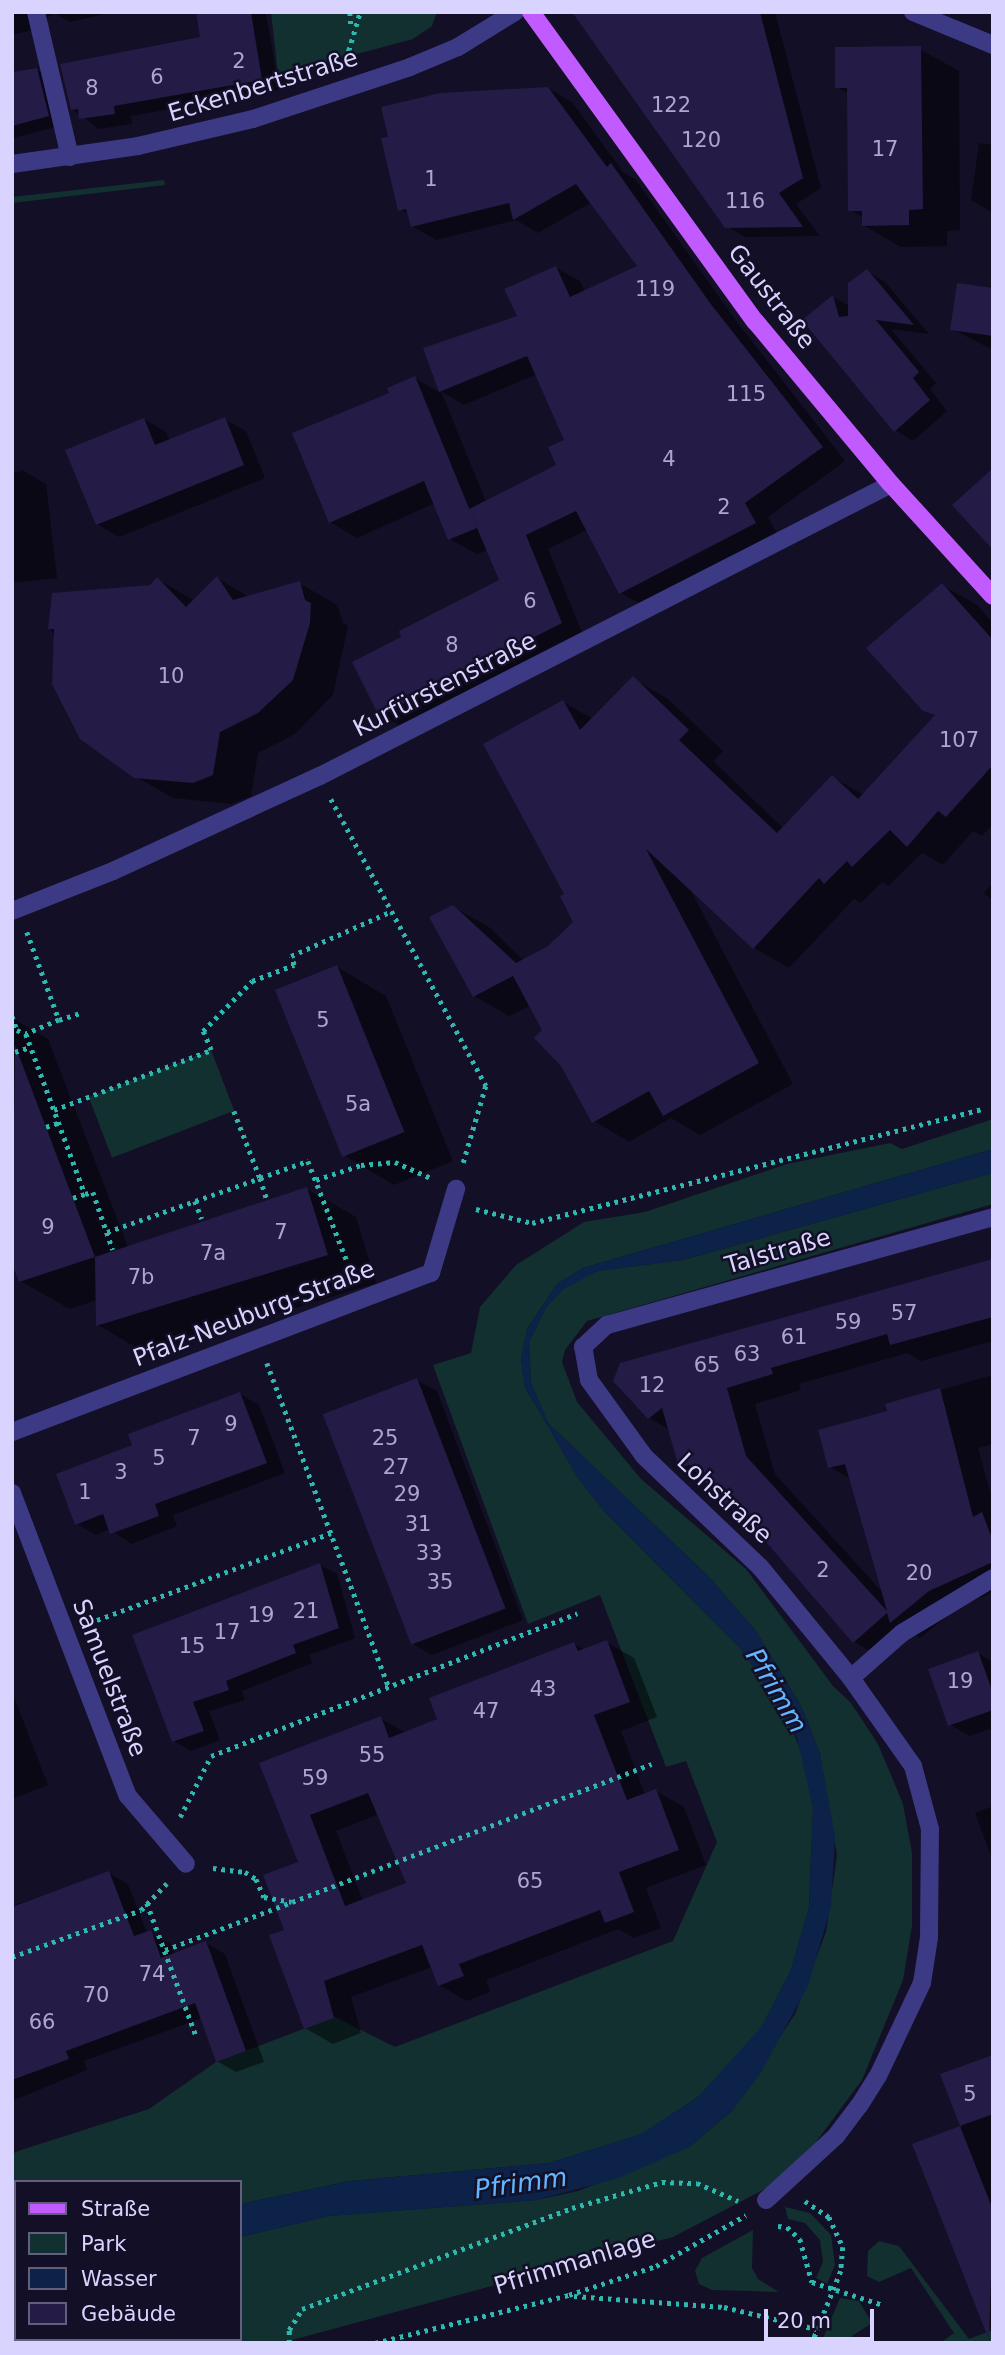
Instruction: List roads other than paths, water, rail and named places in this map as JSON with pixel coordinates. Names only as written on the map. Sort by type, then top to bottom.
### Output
[{"type":"main road","name":"Gaustraße","points":[[531,12],[755,321],[891,484],[993,596]]},
{"type":"street","points":[[36,12],[70,157]]},
{"type":"street","name":"Eckenbertstraße","points":[[12,164],[197,135],[340,91],[451,50],[514,12]]},
{"type":"street","points":[[914,12],[993,46]]},
{"type":"street","name":"Kurfürstenstraße","points":[[15,910],[113,871],[320,776],[891,484]]},
{"type":"street","name":"Pfalz-Neuburg-Straße","points":[[12,1432],[431,1273],[454,1196]]},
{"type":"street","name":"Talstraße","points":[[583,1347],[607,1325],[993,1217]]},
{"type":"street","name":"Lohstraße","points":[[583,1347],[589,1380],[644,1456],[760,1567],[850,1678]]},
{"type":"street","name":"Samuelstraße","points":[[12,1493],[128,1796],[186,1864]]},
{"type":"street","points":[[762,2204],[836,2136],[859,2106],[878,2076],[922,1983],[929,1937],[930,1829],[913,1766],[850,1678],[902,1633],[993,1578]]},
{"type":"water","name":"Pfrimm","points":[[993,1149],[993,1173],[683,1260],[597,1271],[564,1289],[547,1306],[529,1342],[531,1383],[548,1423],[709,1577],[756,1631],[802,1708],[820,1754],[835,1836],[831,1907],[808,1986],[760,2074],[732,2111],[689,2147],[619,2178],[536,2200],[328,2216],[242,2237],[242,2204],[350,2181],[549,2163],[641,2134],[698,2097],[762,2026],[791,1970],[809,1907],[813,1808],[797,1738],[742,1650],[605,1512],[578,1478],[525,1387],[521,1359],[527,1329],[557,1284],[583,1268]]}]
